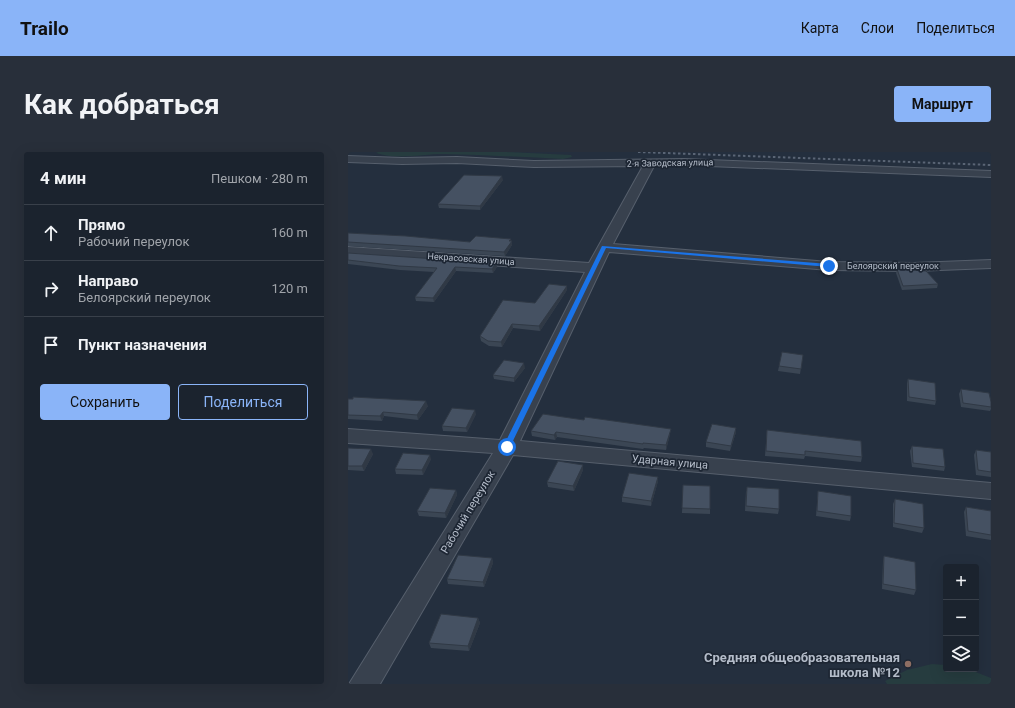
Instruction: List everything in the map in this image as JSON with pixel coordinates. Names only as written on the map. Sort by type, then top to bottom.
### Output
[{"type":"street","name":"2-я Заводская улица","points":[[348,159],[402,161],[457,160],[534,164],[650,164],[713,162],[991,174]]},
{"type":"street","name":"Рабочий переулок","points":[[364,684],[507,447],[604,247],[650,164]]},
{"type":"street","name":"Белоярский переулок","points":[[604,247],[829,266],[914,267],[991,264]]},
{"type":"street","name":"Некрасовская улица","points":[[348,251],[595,268]]},
{"type":"street","name":"Ударная улица","points":[[348,436],[507,447],[991,491]]},
{"type":"green space","points":[[506,152],[571,155],[572,157],[563,159],[444,154],[392,156],[376,153]]},
{"type":"green space","points":[[932,664],[943,665],[943,672],[976,672],[991,678],[991,684],[887,684],[885,681],[907,670]]},
{"type":"building","points":[[464,175],[502,176],[480,206],[438,204]]},
{"type":"building","points":[[348,233],[406,236],[470,242],[476,236],[511,239],[509,241],[512,241],[504,252],[348,242]]},
{"type":"building","points":[[348,253],[496,263],[492,269],[455,267],[433,298],[415,297],[437,268],[399,266],[348,260]]},
{"type":"building","points":[[897,269],[926,271],[938,284],[903,286]]},
{"type":"building","points":[[549,284],[567,286],[539,326],[512,324],[501,342],[488,341],[480,336],[503,300],[535,303]]},
{"type":"building","points":[[782,352],[803,355],[801,369],[779,366]]},
{"type":"building","points":[[504,360],[524,363],[514,378],[493,375]]},
{"type":"building","points":[[908,379],[935,383],[936,401],[909,397]]},
{"type":"building","points":[[961,389],[989,393],[991,407],[963,403]]},
{"type":"building","points":[[353,397],[426,401],[417,415],[383,412],[380,416],[348,415],[348,399],[353,399]]},
{"type":"building","points":[[452,408],[475,410],[466,428],[442,426]]},
{"type":"building","points":[[543,414],[584,420],[585,417],[671,429],[666,445],[643,444],[556,432],[554,435],[531,431]]},
{"type":"building","points":[[712,424],[736,428],[731,446],[706,442]]},
{"type":"building","points":[[767,430],[861,441],[862,457],[805,451],[805,455],[766,451]]},
{"type":"building","points":[[912,446],[943,449],[945,467],[913,463]]},
{"type":"building","points":[[348,448],[371,449],[362,466],[348,466]]},
{"type":"building","points":[[976,450],[991,452],[991,472],[978,470]]},
{"type":"building","points":[[403,453],[430,455],[422,470],[395,469]]},
{"type":"building","points":[[558,461],[583,465],[573,486],[547,482]]},
{"type":"building","points":[[629,473],[658,477],[651,501],[622,497]]},
{"type":"building","points":[[683,485],[710,486],[710,509],[682,508]]},
{"type":"building","points":[[747,487],[779,489],[779,509],[746,506]]},
{"type":"building","points":[[430,488],[456,490],[445,513],[417,511]]},
{"type":"building","points":[[818,491],[851,496],[851,516],[817,511]]},
{"type":"building","points":[[895,499],[923,504],[924,528],[894,523]]},
{"type":"building","points":[[966,507],[991,511],[991,535],[968,531]]},
{"type":"building","points":[[458,555],[492,558],[483,582],[447,579]]},
{"type":"building","points":[[884,556],[915,562],[916,590],[883,584]]},
{"type":"building","points":[[441,614],[478,618],[468,646],[429,643]]},
{"type":"railway","points":[[638,152],[991,165]]},
{"type":"place","name":"Средняя общеобразовательная школа №12","points":[[908,664]]},
{"type":"route","points":[[507,447],[604,247],[829,266]]}]
